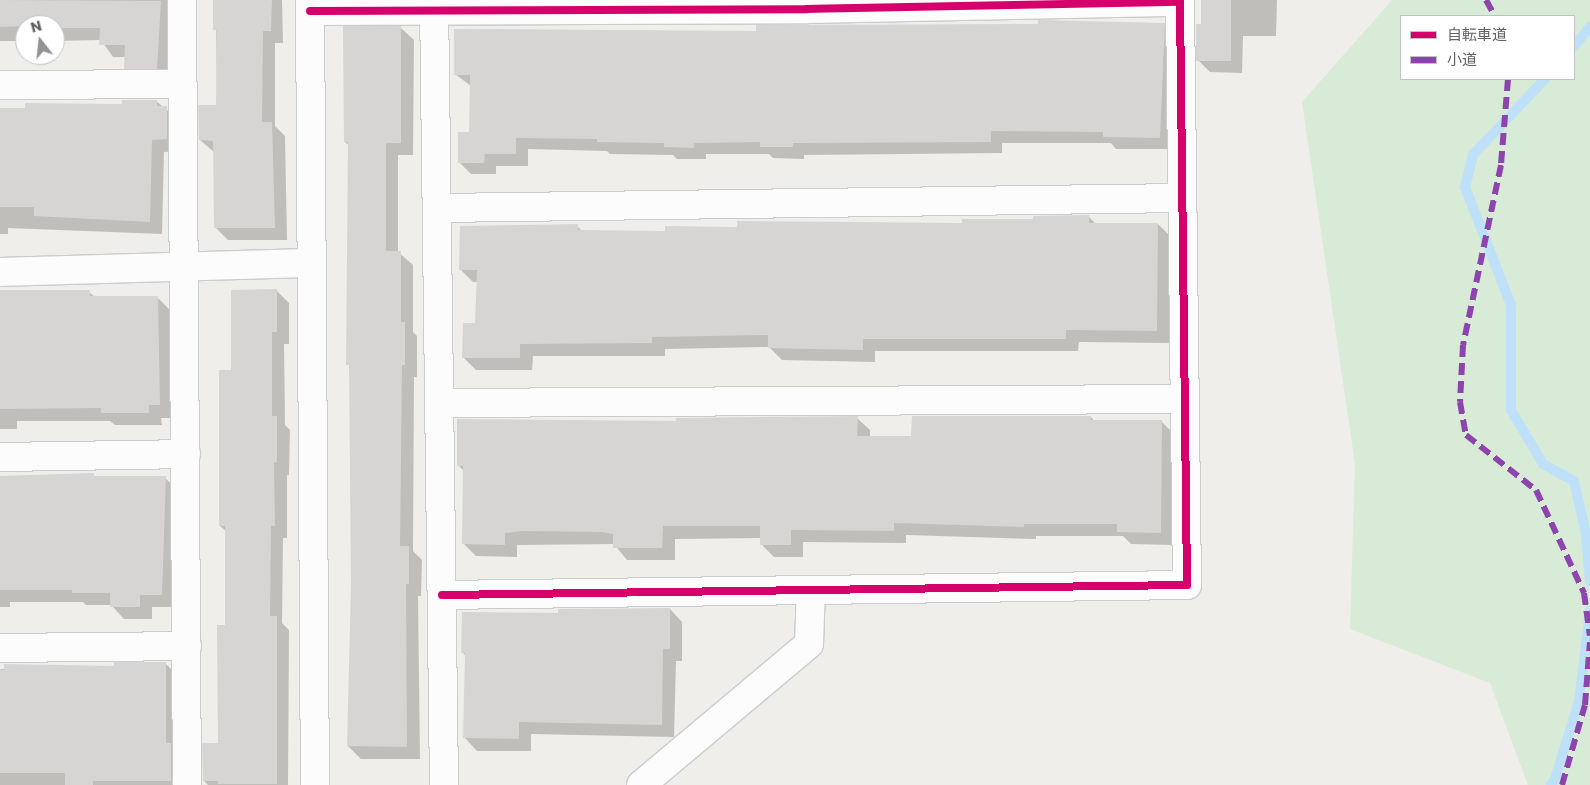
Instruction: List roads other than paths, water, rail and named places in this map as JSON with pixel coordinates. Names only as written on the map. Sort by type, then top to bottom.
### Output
[{"type":"street","points":[[182,0],[181,84],[185,268],[187,785]]},
{"type":"street","points":[[314,785],[310,5],[434,6],[1180,1],[1186,584],[442,595]]},
{"type":"street","points":[[434,6],[439,208],[444,785]]},
{"type":"street","points":[[0,85],[181,84]]},
{"type":"street","points":[[439,208],[1182,198]]},
{"type":"street","points":[[0,272],[185,268],[310,262]]},
{"type":"street","points":[[440,403],[1185,399]]},
{"type":"street","points":[[0,457],[186,454]]},
{"type":"street","points":[[641,785],[809,644],[811,590]]},
{"type":"street","points":[[0,648],[187,646]]},
{"type":"waterway","points":[[1575,45],[1590,27]]},
{"type":"waterway","points":[[1544,80],[1473,155],[1465,187],[1511,305],[1511,410],[1543,464],[1574,481],[1586,534],[1590,582]]},
{"type":"waterway","points":[[1551,785],[1555,779],[1579,701],[1590,611]]}]
